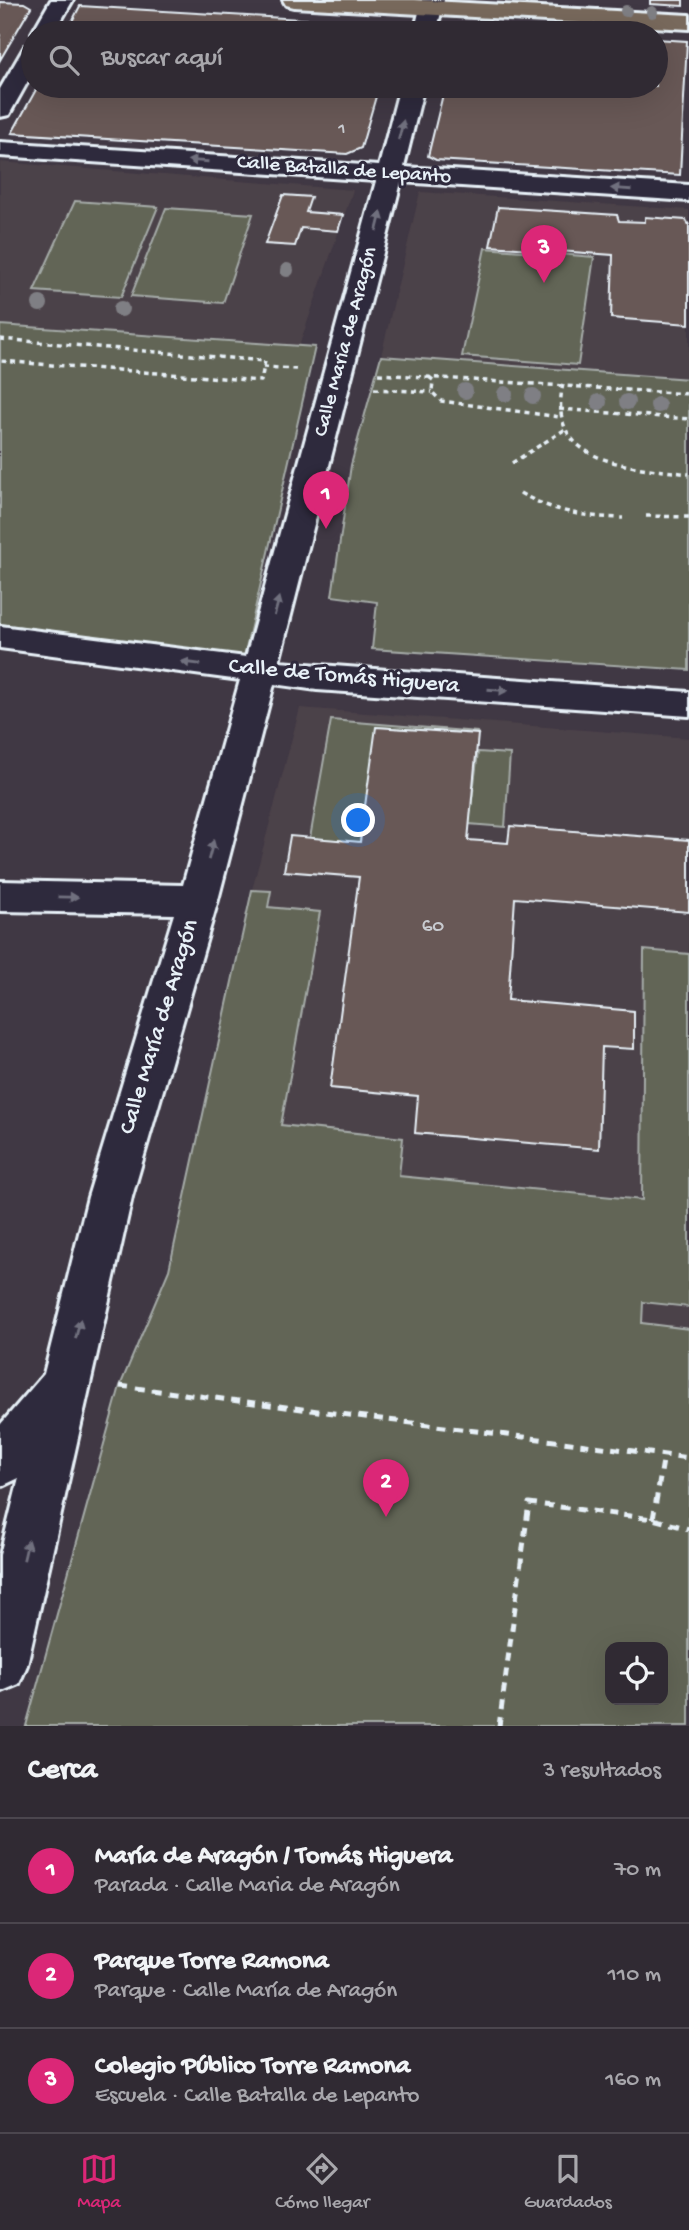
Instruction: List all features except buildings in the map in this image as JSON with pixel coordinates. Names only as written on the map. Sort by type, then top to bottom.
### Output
[{"type":"main road","points":[[295,0],[433,4],[689,22]]},
{"type":"street","points":[[50,21],[62,0]]},
{"type":"street","points":[[428,21],[433,4]]},
{"type":"street","points":[[0,110],[21,72]]},
{"type":"street","name":"Calle Maria de Aragón","points":[[259,672],[343,361],[409,98]]},
{"type":"street","name":"Calle Batalla de Lepanto","points":[[0,149],[689,193]]},
{"type":"street","name":"Calle de Tomás Higuera","points":[[0,637],[259,672],[689,704]]},
{"type":"street","name":"Calle María de Aragón","points":[[0,1665],[110,1197],[198,900],[259,672]]},
{"type":"street","points":[[0,896],[198,900]]},
{"type":"street","name":"Calle María de Aragón","points":[[0,1463],[65,1383]]},
{"type":"path","points":[[0,339],[265,361],[261,381],[0,360]]},
{"type":"path","points":[[263,367],[296,369]]},
{"type":"path","points":[[378,374],[689,394]]},
{"type":"path","points":[[429,377],[433,380],[432,392]]},
{"type":"path","points":[[563,384],[560,417],[564,430],[573,440],[601,460],[628,467],[689,474]]},
{"type":"path","points":[[370,389],[432,392],[441,401],[469,407],[560,417]]},
{"type":"path","points":[[559,409],[689,419]]},
{"type":"path","points":[[512,463],[564,430]]},
{"type":"path","points":[[520,493],[555,512],[583,517],[623,518]]},
{"type":"path","points":[[646,516],[689,517]]},
{"type":"path","points":[[120,1386],[689,1458]]},
{"type":"path","points":[[653,1519],[664,1455]]},
{"type":"path","points":[[499,1726],[529,1503],[653,1519],[689,1530]]},
{"type":"shaded area","points":[[0,162],[353,190],[299,346],[0,325]]},
{"type":"shaded area","points":[[420,192],[689,210],[689,379],[381,356]]},
{"type":"shaded area","points":[[300,708],[689,738],[689,1329],[169,1270],[229,1011],[252,890]]},
{"type":"green space","points":[[75,201],[158,207],[121,297],[34,291]]},
{"type":"green space","points":[[166,208],[253,214],[223,303],[131,296]]},
{"type":"green space","points":[[485,248],[594,257],[578,365],[462,356]]},
{"type":"green space","points":[[0,325],[315,347],[244,657],[0,624]]},
{"type":"green space","points":[[381,356],[689,379],[689,670],[372,649],[377,602],[332,596],[351,465]]},
{"type":"green space","points":[[331,720],[478,734],[377,727],[360,842],[310,838]]},
{"type":"green space","points":[[478,752],[510,754],[505,827],[469,824]]},
{"type":"green space","points":[[252,890],[271,891],[268,907],[320,912],[281,1125],[403,1138],[399,1176],[642,1200],[644,950],[689,954],[689,1307],[643,1302],[642,1323],[689,1329],[689,1726],[26,1726],[120,1386],[169,1270]]},
{"type":"place","name":"Colegio Público Torre Ramona","points":[[544,283]]},
{"type":"place","name":"María de Aragón / Tomás Higuera","points":[[326,529]]},
{"type":"place","name":"Parque Torre Ramona","points":[[386,1517]]}]
